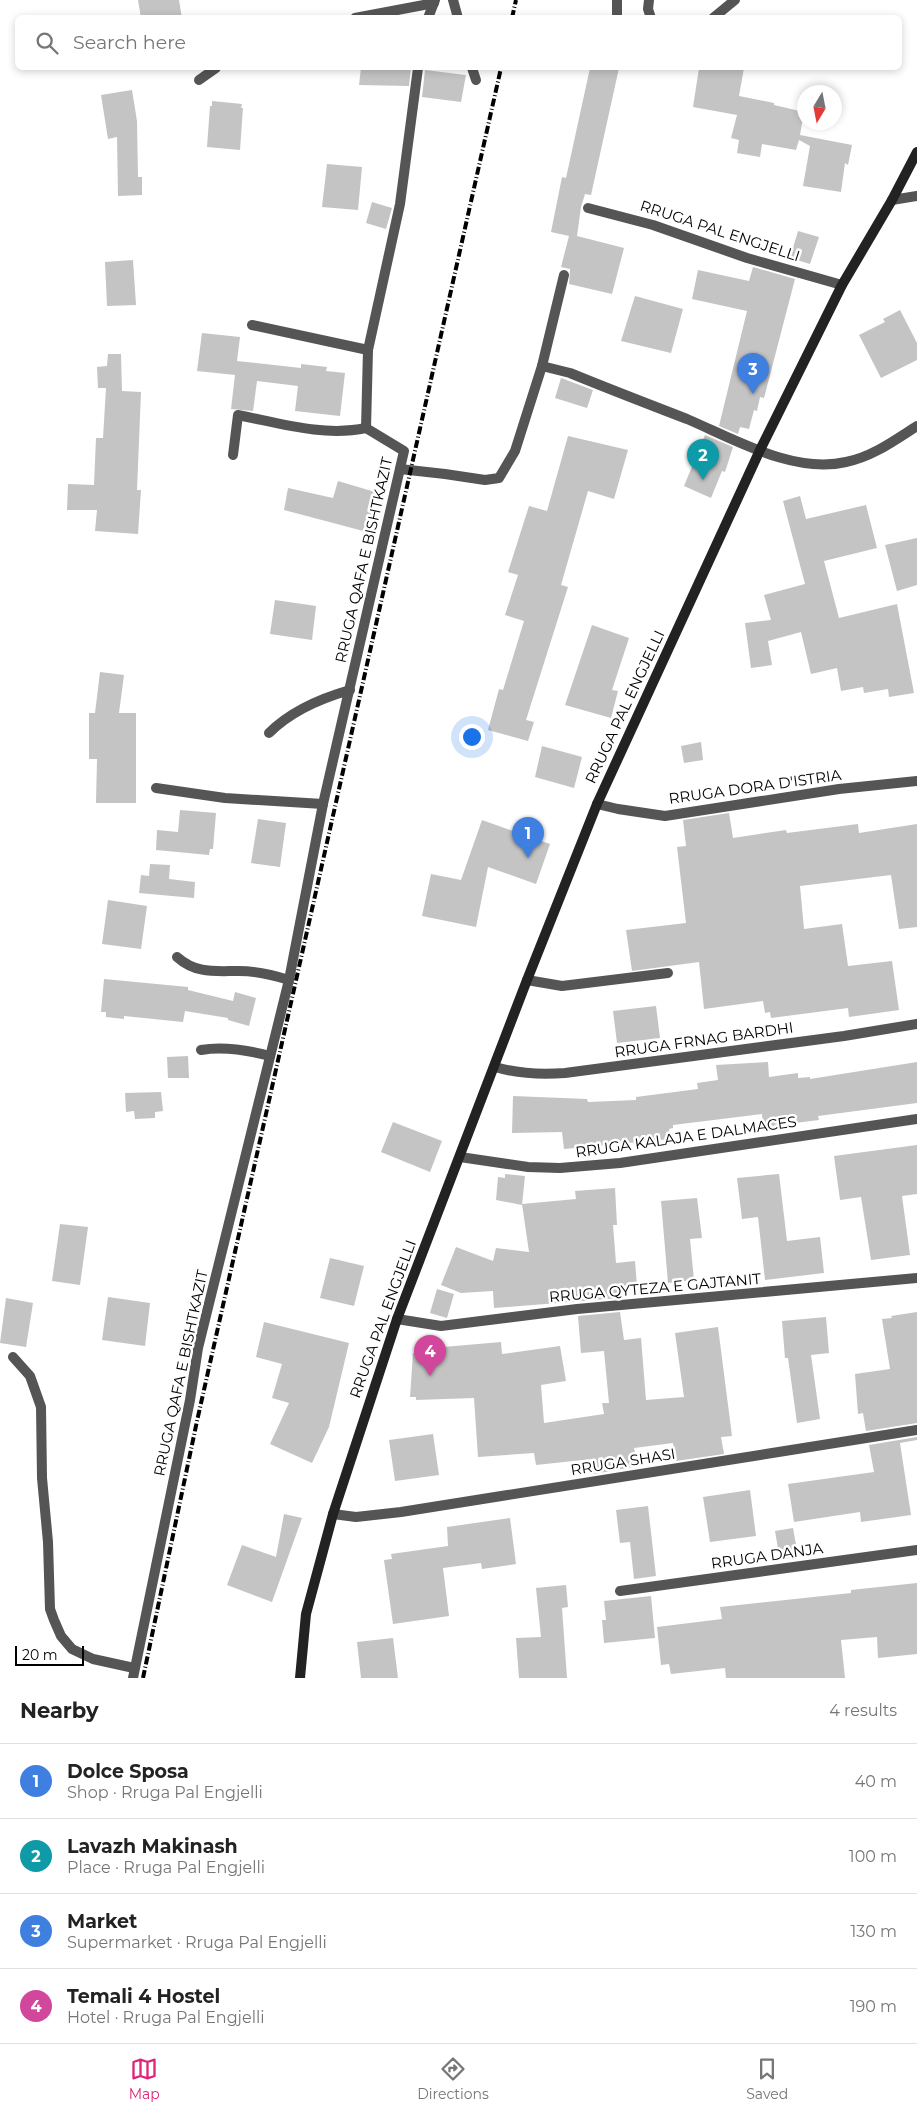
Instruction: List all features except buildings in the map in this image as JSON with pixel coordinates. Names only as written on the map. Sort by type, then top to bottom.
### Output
[{"type":"main road","name":"RRUGA PAL ENGJELLI","points":[[300,1678],[306,1614],[333,1514],[397,1319],[527,980],[597,804],[760,450],[842,285],[892,200],[917,152]]},
{"type":"street","points":[[453,0],[457,15]]},
{"type":"street","points":[[617,0],[617,15]]},
{"type":"street","points":[[649,0],[648,8],[650,15]]},
{"type":"street","points":[[716,15],[734,0]]},
{"type":"street","points":[[369,15],[434,1]]},
{"type":"street","points":[[429,15],[434,1]]},
{"type":"street","points":[[200,80],[213,70]]},
{"type":"street","points":[[233,455],[238,415],[326,431],[351,431],[366,428],[368,350],[400,204],[418,70]]},
{"type":"street","points":[[473,70],[476,80]]},
{"type":"street","points":[[892,200],[917,196]]},
{"type":"street","name":"RRUGA PAL ENGJELLI","points":[[588,208],[654,224],[748,258],[842,285]]},
{"type":"street","points":[[400,470],[485,480],[499,478],[507,468],[515,451],[542,366],[564,275]]},
{"type":"street","points":[[252,325],[368,350]]},
{"type":"street","points":[[542,366],[570,373],[760,450],[799,462],[845,463],[873,452],[917,426]]},
{"type":"street","name":"RRUGA QAFA E BISHTKAZIT","points":[[13,1357],[30,1376],[41,1407],[42,1478],[48,1542],[50,1608],[54,1620],[61,1636],[72,1649],[93,1659],[134,1673],[188,1409],[198,1348],[289,980],[323,804],[404,451],[366,428]]},
{"type":"street","points":[[269,733],[275,727],[316,702],[350,690]]},
{"type":"street","name":"RRUGA DORA D'ISTRIA","points":[[597,804],[665,816],[839,789],[917,781]]},
{"type":"street","points":[[156,788],[233,799],[323,804]]},
{"type":"street","points":[[177,957],[186,965],[196,969],[240,971],[272,975],[289,980]]},
{"type":"street","points":[[527,980],[562,986],[668,973]]},
{"type":"street","name":"RRUGA FRNAG BARDHI","points":[[495,1067],[534,1075],[565,1073],[844,1036],[917,1024]]},
{"type":"street","points":[[201,1050],[214,1048],[232,1049],[270,1056]]},
{"type":"street","name":"RRUGA KALAJA E DALMACES","points":[[460,1156],[528,1167],[578,1167],[620,1163],[917,1120]]},
{"type":"street","name":"RRUGA QYTEZA E GAJTANIT","points":[[397,1319],[440,1326],[576,1309],[917,1278]]},
{"type":"street","name":"RRUGA SHASI","points":[[333,1514],[356,1517],[401,1512],[917,1430]]},
{"type":"street","name":"RRUGA DANJA","points":[[620,1591],[917,1550]]},
{"type":"railway","points":[[513,15],[516,0]]},
{"type":"railway","points":[[143,1678],[197,1421],[501,70]]},
{"type":"place","name":"Market","points":[[753,394]]},
{"type":"place","name":"Lavazh Makinash","points":[[703,480]]},
{"type":"place","name":"Dolce Sposa","points":[[528,858]]},
{"type":"place","name":"Temali 4 Hostel","points":[[430,1376]]}]
